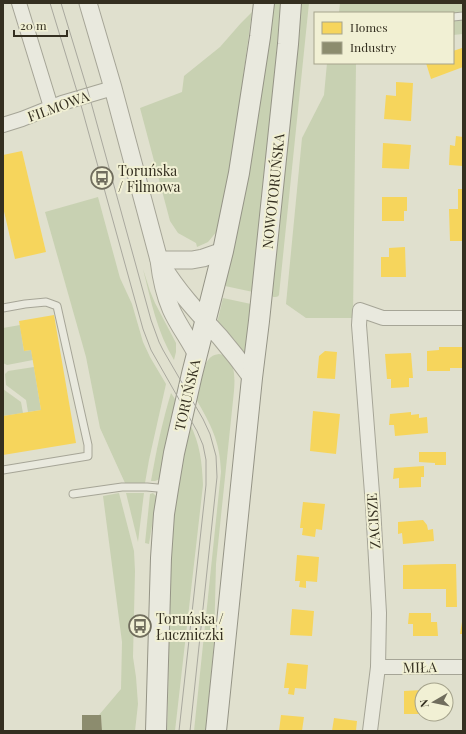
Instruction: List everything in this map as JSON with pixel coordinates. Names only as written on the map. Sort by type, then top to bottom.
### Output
[{"type":"main road","points":[[197,355],[223,251],[239,173],[264,3]]},
{"type":"main road","name":"NOWOTORUŃSKA","points":[[216,731],[288,44],[291,3]]},
{"type":"main road","name":"TORUŃSKA","points":[[156,731],[161,558],[164,514],[177,438],[197,355]]},
{"type":"street","points":[[19,3],[51,107]]},
{"type":"street","name":"TORUŃSKA","points":[[88,3],[113,88],[159,260],[162,284],[170,307],[197,355]]},
{"type":"street","name":"FILMOWA","points":[[3,125],[62,103],[113,88]]},
{"type":"street","points":[[159,260],[192,260],[223,251]]},
{"type":"street","points":[[159,260],[170,279],[221,338],[252,378]]},
{"type":"street","name":"ZACISZE","points":[[370,731],[378,668],[379,613],[374,520],[359,325],[360,310],[383,318],[463,318]]},
{"type":"street","name":"MIŁA","points":[[378,668],[463,667]]},
{"type":"lane","points":[[3,308],[46,302],[57,306],[88,446],[88,456],[3,470]]},
{"type":"lane","points":[[73,494],[122,487],[168,489]]},
{"type":"green space","points":[[274,3],[281,3],[253,292],[225,286],[248,175]]},
{"type":"green space","points":[[301,3],[309,3],[279,295],[277,297],[273,297],[272,295]]},
{"type":"green space","points":[[340,3],[463,3],[463,34],[454,35],[454,12],[339,12]]},
{"type":"green space","points":[[252,12],[232,157],[218,230],[208,242],[197,247],[196,243],[178,233],[170,221],[140,108],[182,92],[184,76],[220,47]]},
{"type":"green space","points":[[327,64],[356,64],[353,318],[306,318],[286,304],[302,138],[324,95]]},
{"type":"green space","points":[[98,197],[120,278],[132,304],[143,342],[166,384],[145,483],[125,483],[100,428],[86,357],[45,212]]},
{"type":"green space","points":[[143,269],[155,303],[176,343],[174,360],[159,327]]},
{"type":"green space","points":[[223,298],[251,304],[246,356],[242,354],[235,340],[217,323]]},
{"type":"green space","points":[[20,325],[24,351],[31,350],[33,360],[7,365],[3,363],[3,328]]},
{"type":"green space","points":[[219,354],[229,359],[231,363],[234,375],[234,386],[216,564],[214,642],[206,731],[194,731],[221,472],[217,442],[196,399],[206,363],[211,357]]},
{"type":"green space","points":[[34,367],[41,410],[28,412],[26,400],[6,385],[5,374],[8,371]]},
{"type":"green space","points":[[3,389],[21,402],[23,413],[3,416]]},
{"type":"green space","points":[[171,393],[175,399],[175,406],[160,479],[151,481],[165,415]]},
{"type":"green space","points":[[190,424],[200,453],[203,485],[175,731],[167,731],[170,551],[178,479]]},
{"type":"green space","points":[[119,493],[134,551],[133,657],[138,704],[135,731],[102,731],[101,715],[99,715],[121,689],[122,642],[103,496]]},
{"type":"green space","points":[[126,493],[144,493],[138,542]]},
{"type":"green space","points":[[153,493],[156,496],[156,502],[149,544],[145,543],[150,494]]},
{"type":"building: Homes","points":[[462,48],[463,67],[431,79],[426,64],[454,64],[454,51]]},
{"type":"building: Homes","points":[[396,82],[413,83],[411,121],[384,119],[386,95],[396,96]]},
{"type":"building: Homes","points":[[456,136],[463,137],[463,166],[449,165],[450,145],[455,146]]},
{"type":"building: Homes","points":[[383,143],[411,145],[409,169],[382,168]]},
{"type":"building: Homes","points":[[22,151],[46,252],[15,259],[3,207],[3,155]]},
{"type":"building: Homes","points":[[458,189],[463,189],[463,241],[450,241],[449,209],[458,209]]},
{"type":"building: Homes","points":[[382,197],[407,197],[407,211],[404,211],[404,221],[382,221]]},
{"type":"building: Homes","points":[[405,247],[406,277],[381,277],[381,257],[389,257],[389,248]]},
{"type":"building: Homes","points":[[54,315],[76,443],[3,455],[3,416],[41,410],[31,350],[24,351],[19,321]]},
{"type":"building: Homes","points":[[439,347],[463,347],[463,368],[450,368],[450,371],[427,371],[427,351],[439,350]]},
{"type":"building: Homes","points":[[325,351],[337,352],[335,379],[317,378],[319,356]]},
{"type":"building: Homes","points":[[411,353],[413,378],[409,378],[409,387],[391,388],[391,379],[387,379],[385,354]]},
{"type":"building: Homes","points":[[313,411],[340,414],[336,454],[310,451]]},
{"type":"building: Homes","points":[[411,412],[411,415],[419,414],[419,418],[427,417],[428,433],[395,436],[394,425],[389,425],[390,414]]},
{"type":"building: Homes","points":[[419,452],[446,452],[446,465],[435,465],[435,463],[419,462]]},
{"type":"building: Homes","points":[[424,466],[424,477],[421,477],[421,487],[399,488],[399,478],[393,479],[394,468]]},
{"type":"building: Homes","points":[[303,502],[325,504],[322,530],[316,529],[315,537],[302,535],[303,528],[300,528]]},
{"type":"building: Homes","points":[[423,520],[427,525],[428,530],[433,529],[434,541],[403,544],[402,533],[398,534],[398,522]]},
{"type":"building: Homes","points":[[297,555],[319,557],[317,582],[306,581],[306,588],[299,587],[300,581],[295,581]]},
{"type":"building: Homes","points":[[456,564],[457,607],[446,607],[446,589],[403,589],[403,565]]},
{"type":"building: Homes","points":[[292,609],[314,611],[312,636],[290,635]]},
{"type":"building: Homes","points":[[409,613],[431,613],[431,622],[437,622],[438,636],[413,636],[413,624],[408,624]]},
{"type":"building: Homes","points":[[462,622],[463,634],[460,634]]},
{"type":"building: Homes","points":[[287,663],[308,665],[306,689],[295,688],[294,695],[288,694],[289,688],[284,688]]},
{"type":"building: Homes","points":[[414,690],[414,714],[404,714],[404,691]]},
{"type":"building: Homes","points":[[281,715],[304,717],[302,731],[279,731]]},
{"type":"building: Homes","points":[[334,718],[357,721],[356,731],[332,731]]},
{"type":"building: Industry","points":[[82,715],[101,715],[102,731],[82,731]]},
{"type":"tram line","points":[[50,3],[79,98],[143,329],[151,350],[197,431],[203,445],[206,460],[206,485],[179,731]]},
{"type":"tram line","points":[[61,3],[89,95],[151,320],[163,350],[203,419],[210,434],[216,456],[217,477],[190,731]]},
{"type":"place","name":"Toruńska / Filmowa","points":[[102,178]]},
{"type":"place","name":"Toruńska / Łuczniczki","points":[[140,626]]}]
